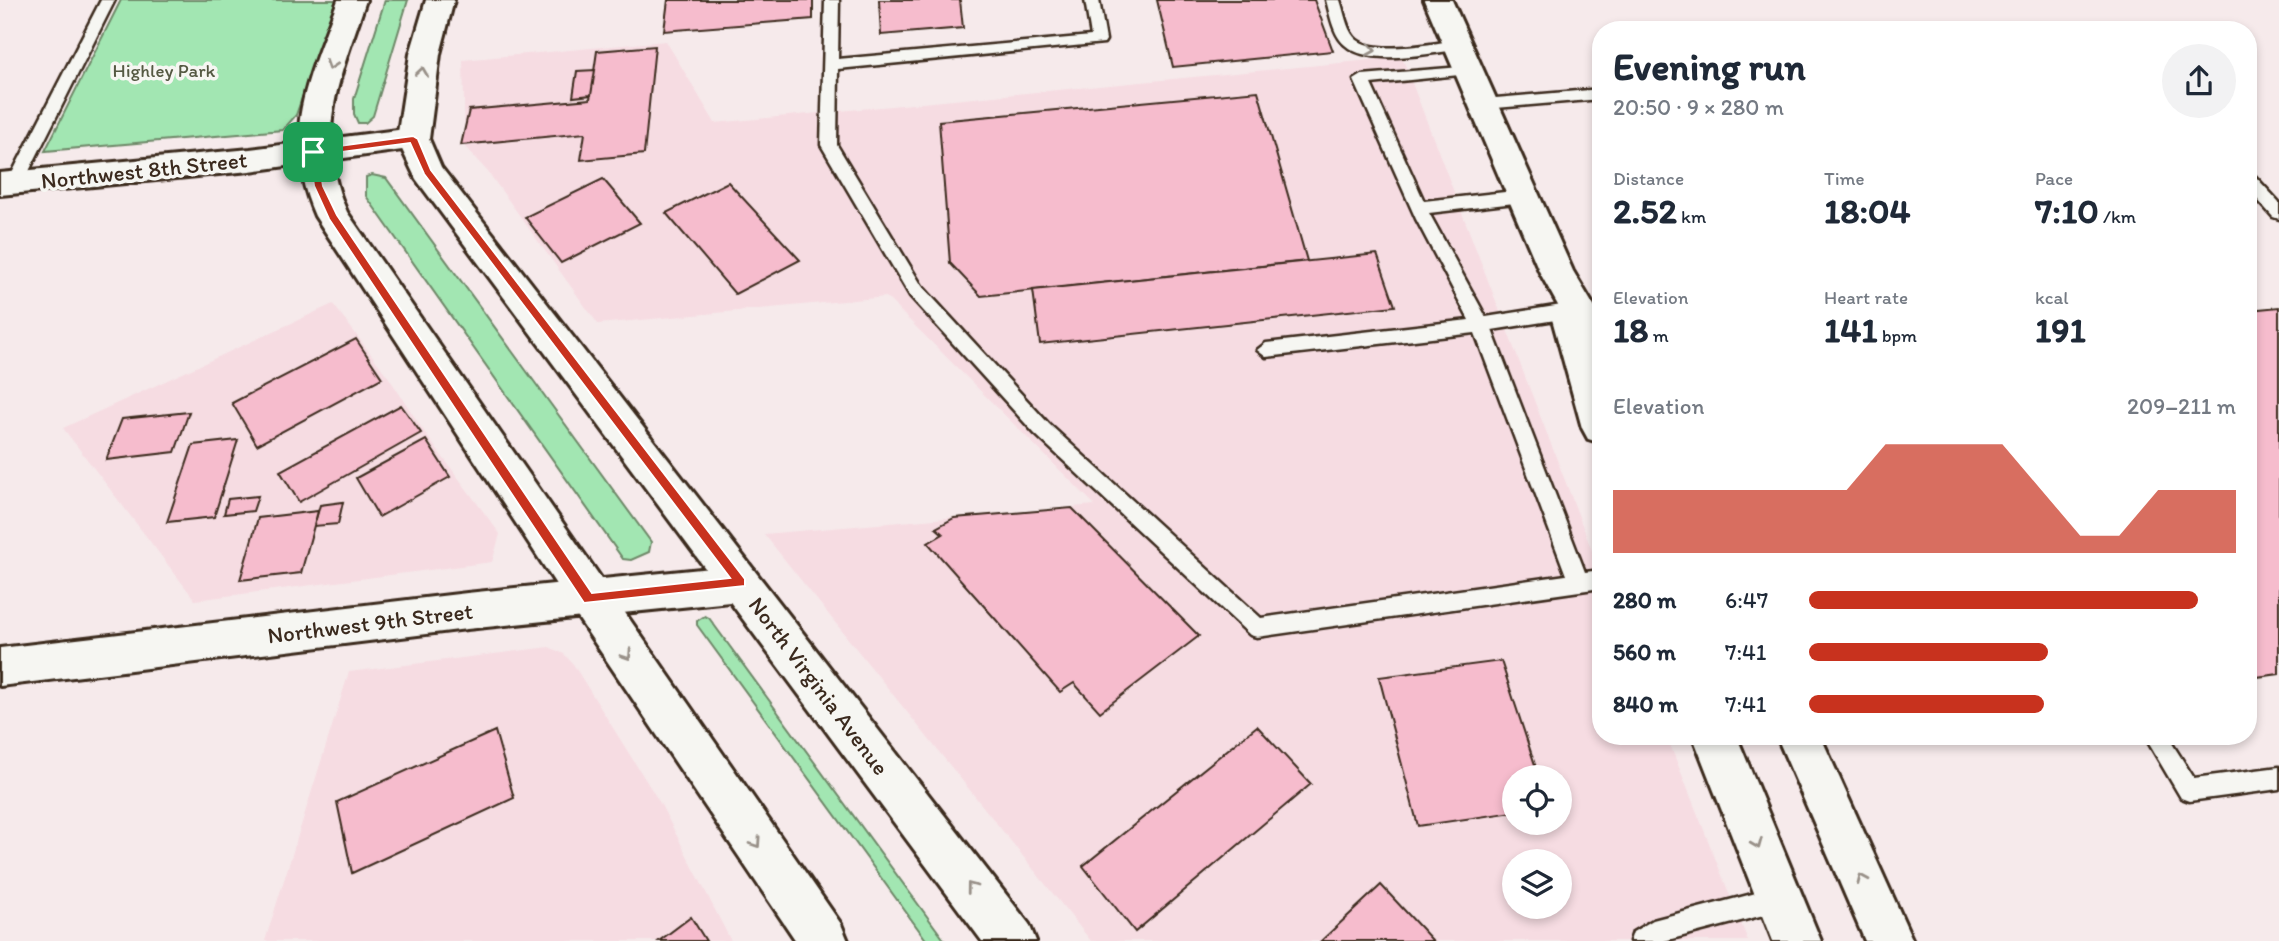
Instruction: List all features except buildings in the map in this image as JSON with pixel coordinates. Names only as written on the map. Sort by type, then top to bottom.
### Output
[{"type":"main road","points":[[352,0],[327,74],[313,152],[318,186],[332,216],[589,599],[824,941]]},
{"type":"main road","points":[[413,139],[425,54],[440,0]]},
{"type":"main road","points":[[1438,0],[1557,273],[1592,333]]},
{"type":"main road","name":"Northwest 8th Street","points":[[7,183],[313,152],[413,139]]},
{"type":"main road","name":"North Virginia Avenue","points":[[413,139],[427,171],[1012,941]]},
{"type":"main road","points":[[1557,273],[1592,396]]},
{"type":"main road","name":"Northwest 9th Street","points":[[0,667],[740,583]]},
{"type":"main road","points":[[1718,745],[1788,920]]},
{"type":"main road","points":[[1803,745],[1889,941]]},
{"type":"lane","points":[[7,183],[108,0]]},
{"type":"lane","points":[[832,0],[829,145],[916,291],[1042,429],[1257,628],[1592,580]]},
{"type":"lane","points":[[831,65],[1099,40],[1091,0]]},
{"type":"lane","points":[[1333,0],[1348,40],[1358,48],[1463,57]]},
{"type":"lane","points":[[1463,57],[1362,80],[1419,208],[1481,325],[1580,582]]},
{"type":"lane","points":[[1484,104],[1592,95]]},
{"type":"lane","points":[[2257,189],[2279,213]]},
{"type":"lane","points":[[1419,208],[1523,196]]},
{"type":"lane","points":[[1266,350],[1481,325],[1568,311]]},
{"type":"lane","points":[[2161,745],[2189,790],[2279,778]]},
{"type":"lane","points":[[1642,941],[1653,932],[1788,920]]},
{"type":"shaded area","points":[[666,41],[715,123],[1402,57],[1592,551],[1592,745],[1670,745],[1748,941],[1091,941],[764,534],[1095,505],[886,297],[598,324],[488,172],[465,147],[463,60]]},
{"type":"shaded area","points":[[333,304],[500,534],[492,562],[195,600],[63,428]]},
{"type":"shaded area","points":[[549,647],[564,654],[573,664],[660,803],[731,941],[265,941],[349,672]]},
{"type":"green space","name":"Highley Park","points":[[121,0],[336,0],[296,115],[283,130],[45,151]]},
{"type":"green space","points":[[385,0],[408,0],[373,116],[365,123],[358,123],[354,114],[354,99]]},
{"type":"green space","points":[[372,175],[386,178],[651,542],[649,552],[631,560],[623,559],[366,196],[366,177]]},
{"type":"green space","points":[[705,616],[945,941],[927,941],[697,625],[697,621]]},
{"type":"route","points":[[413,139],[427,171],[740,583],[589,599],[332,216],[318,186],[313,152],[413,139]]}]
